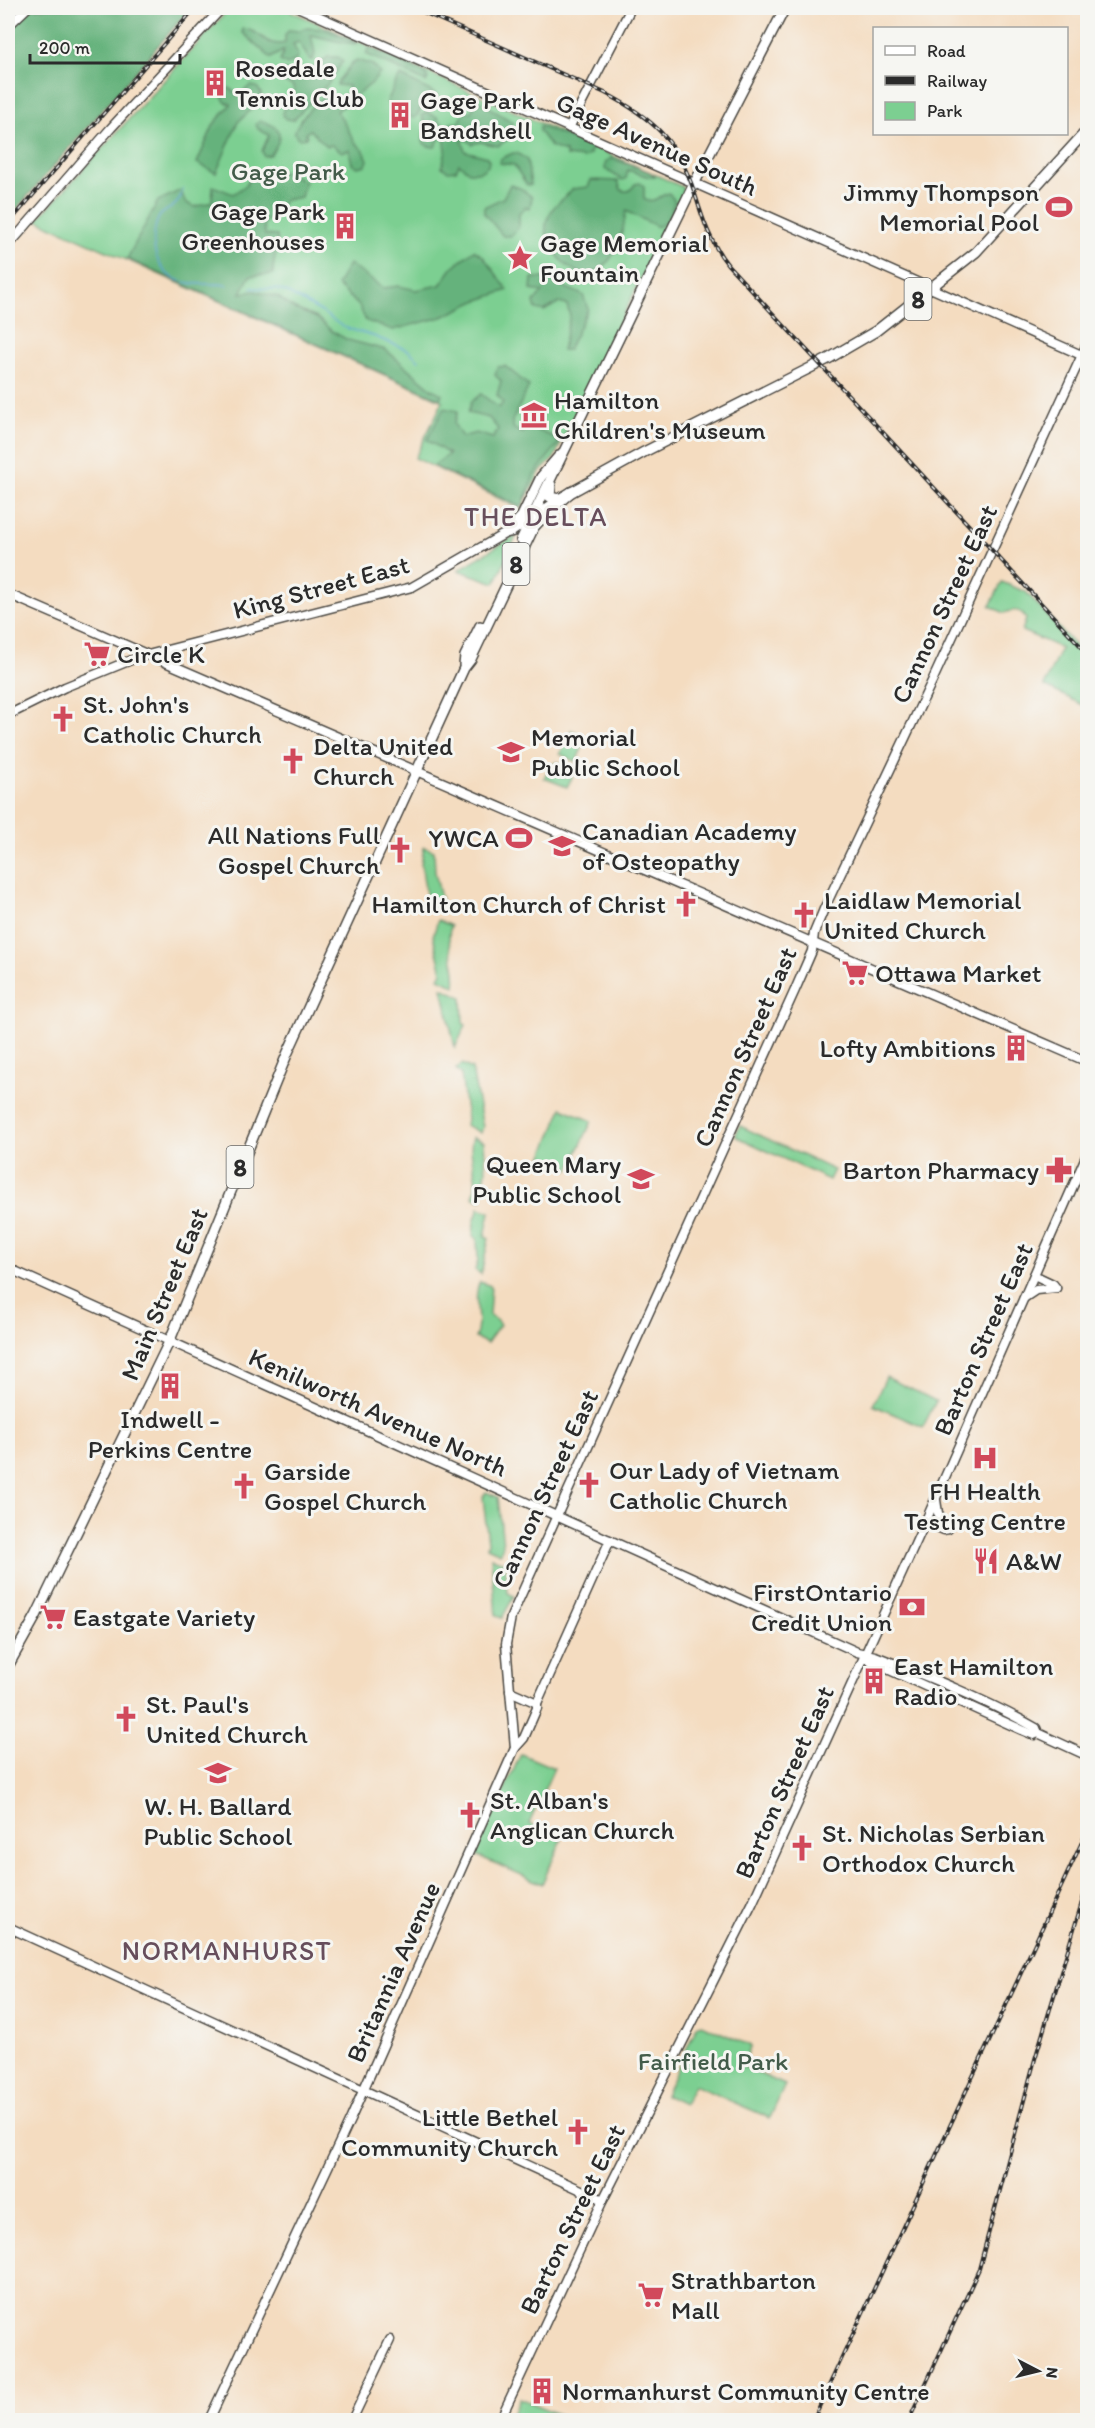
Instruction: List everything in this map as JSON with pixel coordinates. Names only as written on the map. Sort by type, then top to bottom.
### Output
[{"type":"main road","points":[[8,26],[27,8]]},
{"type":"main road","points":[[8,246],[111,128],[222,8]]},
{"type":"main road","name":"Gage Avenue South","points":[[300,8],[1084,357]]},
{"type":"main road","points":[[569,128],[631,8]]},
{"type":"main road","name":"Main Street East","points":[[8,1666],[36,1616],[170,1340],[288,1052],[464,668],[468,650],[695,183],[785,8]]},
{"type":"main road","name":"King Street East","points":[[8,714],[75,683],[148,655],[403,591],[430,578],[506,533],[512,532],[571,492],[876,331],[976,252],[1088,129]]},
{"type":"main road","name":"Cannon Street East","points":[[515,1748],[506,1644],[508,1626],[795,990],[812,951],[814,933],[824,909],[1084,357],[1088,342]]},
{"type":"main road","points":[[506,533],[522,516],[542,477],[571,439]]},
{"type":"main road","points":[[554,472],[549,495],[551,498],[559,499]]},
{"type":"main road","name":"Main Street East","points":[[464,668],[471,659],[537,523],[571,492]]},
{"type":"main road","points":[[8,594],[1088,1062]]},
{"type":"main road","name":"Barton Street East","points":[[500,2421],[603,2200],[752,1904],[936,1498],[1088,1152]]},
{"type":"main road","name":"Kenilworth Avenue North","points":[[8,1268],[865,1655],[875,1656],[975,1698],[1030,1724],[1036,1728],[1038,1733],[1088,1756]]},
{"type":"main road","points":[[1024,1298],[1036,1290],[1056,1288],[1053,1284],[1034,1275]]},
{"type":"main road","points":[[925,1522],[944,1530],[948,1529],[938,1514],[936,1498]]},
{"type":"main road","name":"Britannia Avenue","points":[[209,2421],[363,2091],[515,1748],[524,1738],[537,1703],[610,1540]]},
{"type":"main road","points":[[510,1691],[537,1703]]},
{"type":"main road","points":[[8,1927],[603,2200]]},
{"type":"main road","points":[[352,2421],[390,2340]]},
{"type":"green space","points":[[8,8],[191,8],[8,219]]},
{"type":"green space","name":"Gage Park","points":[[230,8],[284,8],[683,187],[683,192],[554,458],[540,472],[521,509],[415,458],[443,401],[37,220]]},
{"type":"green space","points":[[304,28],[325,29],[357,43],[311,35],[315,53],[313,60],[309,59],[299,42],[293,44],[298,55],[296,60],[287,65],[280,61],[284,50],[271,58],[242,32],[243,29],[250,30],[278,44],[285,43],[285,35],[289,30],[299,31]]},
{"type":"green space","points":[[369,47],[424,73],[428,78],[426,82],[366,54]]},
{"type":"green space","points":[[328,57],[338,57],[343,61],[328,84],[293,120],[287,119],[282,115],[287,99],[294,102],[295,97],[293,86],[281,81],[280,72],[285,70],[300,78]]},
{"type":"green space","points":[[357,60],[373,65],[380,73],[372,83],[337,111],[368,160],[366,165],[358,167],[352,164],[349,150],[342,152],[332,145],[327,146],[310,130],[306,133],[307,137],[300,139],[294,131],[309,110],[324,97],[329,95],[335,102],[341,103],[346,100],[348,86],[337,85],[338,81]]},
{"type":"green space","points":[[401,76],[438,95],[435,100],[426,100],[416,117],[412,118],[402,107],[392,107],[387,102]]},
{"type":"green space","points":[[250,86],[257,87],[261,93],[261,101],[238,122],[216,173],[197,163],[214,124],[231,104],[225,102],[220,91],[230,88],[238,96]]},
{"type":"green space","points":[[478,100],[513,122],[509,131],[510,138],[498,146],[480,142],[472,144],[464,138],[462,141],[465,151],[487,157],[488,166],[480,172],[469,172],[459,164],[456,170],[448,171],[442,167],[446,150],[444,136],[441,136],[435,147],[424,144],[425,127],[422,115],[427,112],[437,117],[445,127],[452,123],[459,123],[465,111],[471,112]]},
{"type":"green space","points":[[260,121],[273,126],[279,134],[278,143],[270,155],[264,156],[262,151],[269,135],[258,129],[256,124]]},
{"type":"green space","points":[[540,126],[585,145],[591,149],[590,154],[584,158],[566,156],[566,152],[551,147],[539,131]]},
{"type":"green space","points":[[513,153],[527,160],[531,185],[527,185],[514,165],[500,163],[500,159]]},
{"type":"green space","points":[[611,158],[650,172],[655,177],[628,170],[626,179],[622,180],[605,169],[606,162]]},
{"type":"green space","points":[[254,172],[288,172],[305,182],[301,197],[285,200],[264,224],[265,235],[277,236],[278,245],[273,274],[250,276],[241,293],[255,291],[278,297],[293,308],[317,318],[333,332],[348,340],[386,350],[432,389],[442,394],[440,399],[127,259],[158,201],[181,190],[185,202],[194,207],[212,202],[213,186],[233,194],[246,185]]},
{"type":"green space","points":[[591,180],[618,181],[621,190],[626,191],[640,183],[644,186],[644,199],[654,200],[669,193],[675,201],[667,221],[658,227],[626,211],[621,236],[610,259],[594,272],[586,274],[571,268],[557,255],[547,234],[546,224],[554,207],[572,189],[588,187]]},
{"type":"green space","points":[[510,185],[520,188],[532,197],[530,208],[526,207],[519,213],[519,227],[511,236],[503,236],[484,213],[484,207],[503,198]]},
{"type":"green space","points":[[474,250],[483,256],[508,290],[476,301],[442,317],[393,330],[366,321],[359,306],[337,285],[349,264],[383,288],[399,286],[416,290],[440,285],[453,267]]},
{"type":"green space","points":[[532,278],[544,278],[583,295],[588,309],[568,350],[562,350],[570,316],[567,305],[558,303],[544,311],[536,309],[534,302],[543,292],[531,290]]},
{"type":"green space","points":[[505,366],[529,386],[512,421],[514,429],[523,433],[528,426],[553,437],[559,443],[534,475],[522,507],[433,466],[449,454],[427,440],[444,408],[458,411],[454,424],[462,437],[476,433],[493,438],[498,429],[489,418],[468,413],[471,402],[481,394],[499,408],[503,402],[497,395],[501,381],[495,375],[498,367]]},
{"type":"green space","points":[[514,536],[516,537],[495,583],[458,570]]},
{"type":"green space","points":[[1002,582],[1026,592],[1087,659],[1087,707],[1044,686],[1061,648],[1022,631],[1026,619],[1020,612],[1004,613],[990,606]]},
{"type":"green space","points":[[571,730],[587,737],[576,762],[560,754]]},
{"type":"green space","points":[[556,762],[566,764],[576,770],[567,787],[544,778],[550,766]]},
{"type":"green space","points":[[424,847],[434,851],[442,912],[428,906],[421,864]]},
{"type":"green space","points":[[438,920],[451,926],[449,941],[456,978],[455,986],[439,978],[442,972],[433,936]]},
{"type":"green space","points":[[442,988],[462,997],[463,1023],[466,1025],[455,1048]]},
{"type":"green space","points":[[462,1064],[472,1069],[483,1127],[481,1133],[465,1125],[467,1120],[461,1074],[456,1069]]},
{"type":"green space","points":[[562,1108],[592,1121],[569,1170],[542,1158]]},
{"type":"green space","points":[[740,1126],[834,1170],[829,1180],[735,1136]]},
{"type":"green space","points":[[473,1137],[484,1142],[486,1171],[481,1200],[473,1197],[475,1181],[471,1144]]},
{"type":"green space","points":[[479,1208],[490,1212],[485,1236],[489,1238],[481,1274],[475,1270],[478,1261],[477,1239],[473,1236],[474,1222]]},
{"type":"green space","points":[[480,1282],[491,1286],[489,1315],[500,1325],[487,1343],[475,1338],[478,1324],[477,1295]]},
{"type":"green space","points":[[886,1377],[936,1401],[923,1427],[873,1405]]},
{"type":"green space","points":[[486,1492],[498,1497],[503,1545],[500,1553],[487,1547],[483,1497]]},
{"type":"green space","points":[[491,1557],[505,1563],[508,1593],[514,1596],[502,1618],[496,1616]]},
{"type":"green space","points":[[521,1754],[554,1768],[529,1824],[562,1839],[542,1884],[474,1854]]},
{"type":"green space","name":"Fairfield Park","points":[[701,2024],[751,2046],[742,2066],[785,2085],[770,2118],[694,2085],[684,2104],[665,2095],[697,2026]]},
{"type":"green space","points":[[519,2398],[572,2420],[509,2420]]},
{"type":"waterway","points":[[183,188],[178,202],[158,219],[154,240],[158,260],[170,276],[179,280],[195,284],[227,285]]},
{"type":"waterway","points":[[251,288],[276,289],[286,292],[343,327],[408,350],[419,360]]},
{"type":"railway","points":[[8,224],[195,8]]},
{"type":"railway","points":[[414,8],[605,93],[637,112],[662,133],[681,159],[708,231],[728,265],[1088,654]]},
{"type":"railway","points":[[813,2420],[1088,1829]]},
{"type":"railway","points":[[909,2420],[979,2269],[1035,2059],[1088,1882]]},
{"type":"place","name":"Rosedale Tennis Club","points":[[215,83]]},
{"type":"place","name":"Gage Park Bandshell","points":[[400,115]]},
{"type":"place","name":"Jimmy Thompson Memorial Pool","points":[[1059,207]]},
{"type":"place","name":"Gage Park Greenhouses","points":[[345,226]]},
{"type":"place","name":"Gage Memorial Fountain","points":[[520,258]]},
{"type":"place","name":"Hamilton Children's Museum","points":[[534,415]]},
{"type":"place","name":"Circle K","points":[[97,654]]},
{"type":"place","name":"St. John's Catholic Church","points":[[63,719]]},
{"type":"place","name":"Memorial Public School","points":[[511,752]]},
{"type":"place","name":"Delta United Church","points":[[293,761]]},
{"type":"place","name":"YWCA","points":[[519,838]]},
{"type":"place","name":"Canadian Academy of Osteopathy","points":[[562,846]]},
{"type":"place","name":"All Nations Full Gospel Church","points":[[400,850]]},
{"type":"place","name":"Hamilton Church of Christ","points":[[686,904]]},
{"type":"place","name":"Laidlaw Memorial United Church","points":[[804,915]]},
{"type":"place","name":"Ottawa Market","points":[[855,973]]},
{"type":"place","name":"Lofty Ambitions","points":[[1016,1048]]},
{"type":"place","name":"Barton Pharmacy","points":[[1059,1170]]},
{"type":"place","name":"Queen Mary Public School","points":[[641,1179]]},
{"type":"place","name":"Indwell - Perkins Centre","points":[[170,1386]]},
{"type":"place","name":"FH Health Testing Centre","points":[[985,1458]]},
{"type":"place","name":"Our Lady of Vietnam Catholic Church","points":[[589,1485]]},
{"type":"place","name":"Garside Gospel Church","points":[[244,1486]]},
{"type":"place","name":"A&W","points":[[986,1561]]},
{"type":"place","name":"FirstOntario Credit Union","points":[[912,1607]]},
{"type":"place","name":"Eastgate Variety","points":[[53,1617]]},
{"type":"place","name":"East Hamilton Radio","points":[[874,1681]]},
{"type":"place","name":"St. Paul's United Church","points":[[126,1719]]},
{"type":"place","name":"W. H. Ballard Public School","points":[[218,1773]]},
{"type":"place","name":"St. Alban's Anglican Church","points":[[470,1815]]},
{"type":"place","name":"St. Nicholas Serbian Orthodox Church","points":[[802,1848]]},
{"type":"place","name":"Little Bethel Community Church","points":[[578,2132]]},
{"type":"place","name":"Strathbarton Mall","points":[[651,2295]]},
{"type":"place","name":"Normanhurst Community Centre","points":[[542,2391]]},
{"type":"district","name":"THE DELTA","points":[[536,516]]},
{"type":"district","name":"NORMANHURST","points":[[227,1950]]}]
